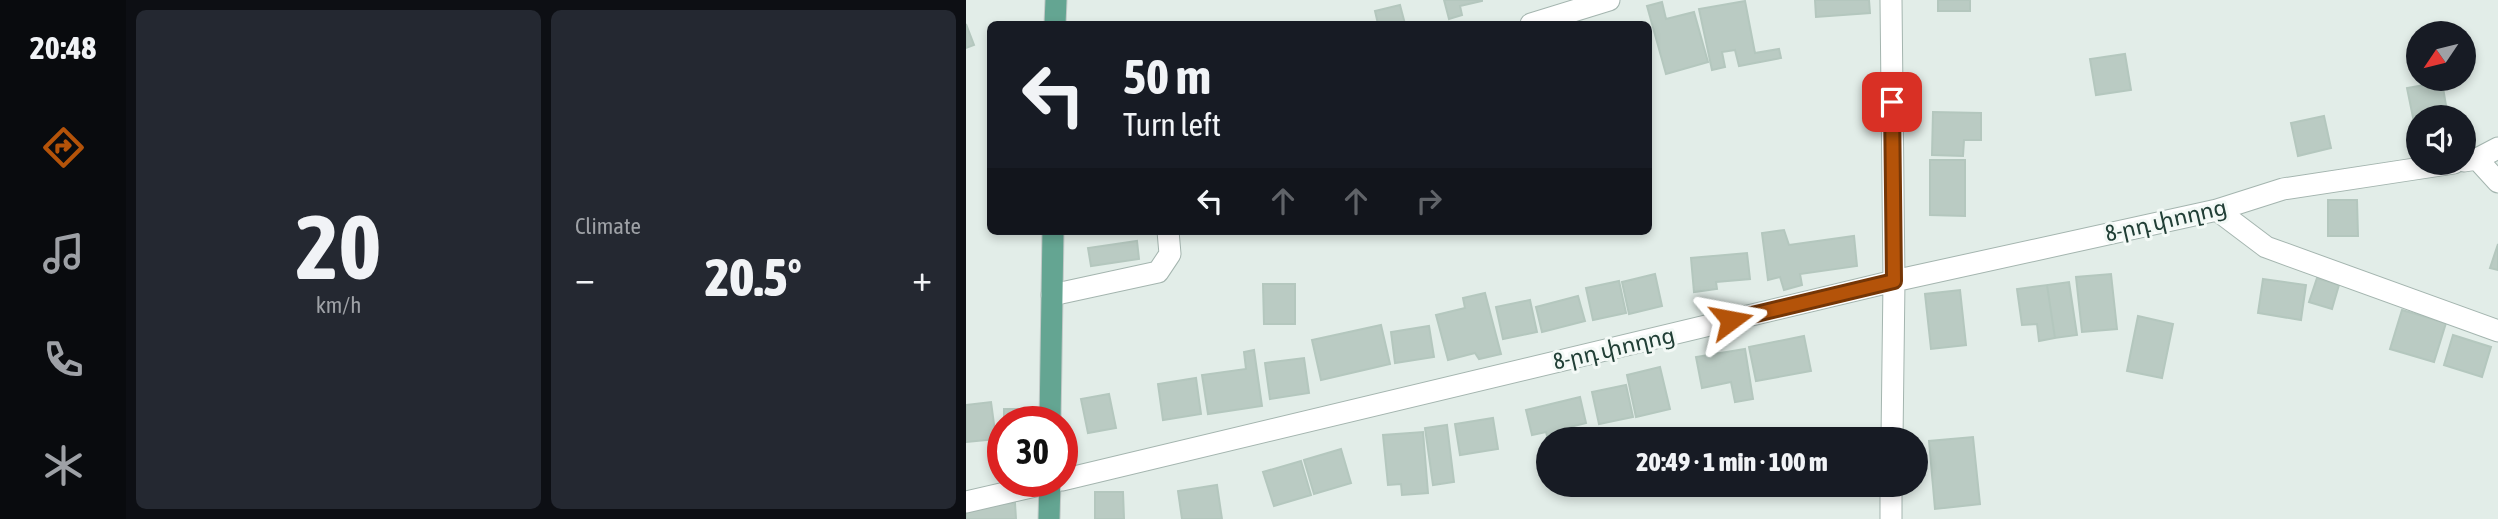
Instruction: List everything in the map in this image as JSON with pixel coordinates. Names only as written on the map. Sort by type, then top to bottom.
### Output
[{"type":"main road","points":[[1055,21],[1056,0]]},
{"type":"main road","points":[[1050,406],[1053,235]]},
{"type":"main road","points":[[1049,519],[1052,497]]},
{"type":"street","points":[[1541,21],[1609,0]]},
{"type":"street","points":[[1891,0],[1894,281],[1892,427]]},
{"type":"street","points":[[2476,158],[2498,148]]},
{"type":"street","points":[[2476,164],[2498,182]]},
{"type":"street","name":"8-րդ փողոց","points":[[1078,476],[1894,281],[2217,210],[2283,189],[2406,170]]},
{"type":"street","points":[[2217,210],[2266,247],[2498,331]]},
{"type":"street","points":[[1052,295],[1158,272],[1170,254],[1168,235]]},
{"type":"street","name":"8-րդ փողոց","points":[[966,502],[987,497]]},
{"type":"street","points":[[1891,497],[1891,519]]},
{"type":"building","points":[[1444,0],[1482,1],[1460,6],[1462,15],[1449,19]]},
{"type":"building","points":[[1815,0],[1869,0],[1870,13],[1816,17]]},
{"type":"building","points":[[1938,0],[1970,0],[1970,11],[1938,11]]},
{"type":"building","points":[[1745,1],[1755,53],[1779,49],[1781,58],[1739,66],[1735,50],[1722,52],[1725,67],[1712,70],[1699,9]]},
{"type":"building","points":[[1662,2],[1666,19],[1694,12],[1708,62],[1666,74],[1647,6]]},
{"type":"building","points":[[1400,5],[1404,21],[1377,21],[1375,11]]},
{"type":"building","points":[[966,24],[974,45],[966,48]]},
{"type":"building","points":[[2125,54],[2131,90],[2096,95],[2090,59]]},
{"type":"building","points":[[2408,91],[2444,91],[2446,105],[2410,105]]},
{"type":"building","points":[[1933,112],[1981,113],[1981,140],[1964,140],[1963,156],[1932,155]]},
{"type":"building","points":[[2324,116],[2331,148],[2298,156],[2291,123]]},
{"type":"building","points":[[1930,160],[1965,160],[1965,216],[1930,215]]},
{"type":"building","points":[[2328,200],[2357,200],[2358,236],[2328,236]]},
{"type":"building","points":[[1784,230],[1789,245],[1854,236],[1857,266],[1800,274],[1802,285],[1784,290],[1780,277],[1768,280],[1762,233]]},
{"type":"building","points":[[1137,241],[1139,259],[1091,266],[1088,248]]},
{"type":"building","points":[[2498,244],[2498,270],[2490,268]]},
{"type":"building","points":[[1747,253],[1750,279],[1716,282],[1717,289],[1694,292],[1691,258]]},
{"type":"building","points":[[1655,274],[1662,306],[1629,314],[1622,282]]},
{"type":"building","points":[[2111,274],[2117,329],[2082,332],[2076,277]]},
{"type":"building","points":[[2317,278],[2339,285],[2332,309],[2309,302]]},
{"type":"building","points":[[2263,279],[2306,285],[2301,320],[2258,313]]},
{"type":"building","points":[[1619,281],[1626,313],[1593,320],[1586,288]]},
{"type":"building","points":[[2069,282],[2077,335],[2055,338],[2047,285]]},
{"type":"building","points":[[1263,284],[1295,284],[1295,324],[1264,324]]},
{"type":"building","points":[[2047,285],[2055,338],[2039,341],[2037,324],[2022,325],[2017,289]]},
{"type":"building","points":[[1960,290],[1966,345],[1931,349],[1925,294]]},
{"type":"building","points":[[1485,293],[1501,354],[1479,359],[1475,353],[1448,360],[1436,315],[1465,308],[1463,298]]},
{"type":"building","points":[[1578,296],[1585,321],[1542,332],[1536,307]]},
{"type":"building","points":[[1530,300],[1537,332],[1503,339],[1496,307]]},
{"type":"building","points":[[2402,310],[2446,323],[2434,362],[2390,349]]},
{"type":"building","points":[[2138,316],[2173,324],[2162,378],[2127,371]]},
{"type":"building","points":[[1381,325],[1390,364],[1321,380],[1312,340]]},
{"type":"building","points":[[1429,326],[1434,357],[1395,363],[1391,332]]},
{"type":"building","points":[[2453,335],[2491,347],[2482,377],[2444,365]]},
{"type":"building","points":[[1804,336],[1811,371],[1756,381],[1749,347]]},
{"type":"building","points":[[1745,349],[1753,399],[1735,402],[1731,382],[1702,388],[1696,357]]},
{"type":"building","points":[[1254,350],[1262,406],[1208,414],[1202,375],[1246,369],[1244,352]]},
{"type":"building","points":[[1304,358],[1309,393],[1270,399],[1265,363]]},
{"type":"building","points":[[1660,367],[1670,409],[1636,417],[1627,375]]},
{"type":"building","points":[[1196,378],[1201,414],[1163,420],[1158,384]]},
{"type":"building","points":[[1626,385],[1633,417],[1599,424],[1592,392]]},
{"type":"building","points":[[1109,394],[1116,428],[1088,433],[1081,399]]},
{"type":"building","points":[[1580,397],[1586,423],[1570,427],[1536,427],[1536,434],[1532,435],[1526,410]]},
{"type":"building","points":[[991,402],[992,406],[987,406],[987,440],[966,442],[966,405]]},
{"type":"building","points":[[1493,418],[1498,449],[1460,455],[1455,424]]},
{"type":"building","points":[[1447,425],[1454,482],[1433,485],[1425,428]]},
{"type":"building","points":[[1423,432],[1428,493],[1402,495],[1401,484],[1388,485],[1383,435]]},
{"type":"building","points":[[1973,437],[1980,504],[1935,509],[1929,441]]},
{"type":"building","points":[[1341,449],[1351,483],[1314,494],[1304,460]]},
{"type":"building","points":[[1301,461],[1311,495],[1274,506],[1263,472]]},
{"type":"building","points":[[1217,485],[1222,519],[1182,519],[1178,491]]},
{"type":"building","points":[[1095,492],[1123,492],[1124,519],[1095,519]]},
{"type":"building","points":[[1015,503],[1016,519],[966,519],[966,506]]},
{"type":"route","points":[[1731,320],[1894,281],[1892,102]]}]
